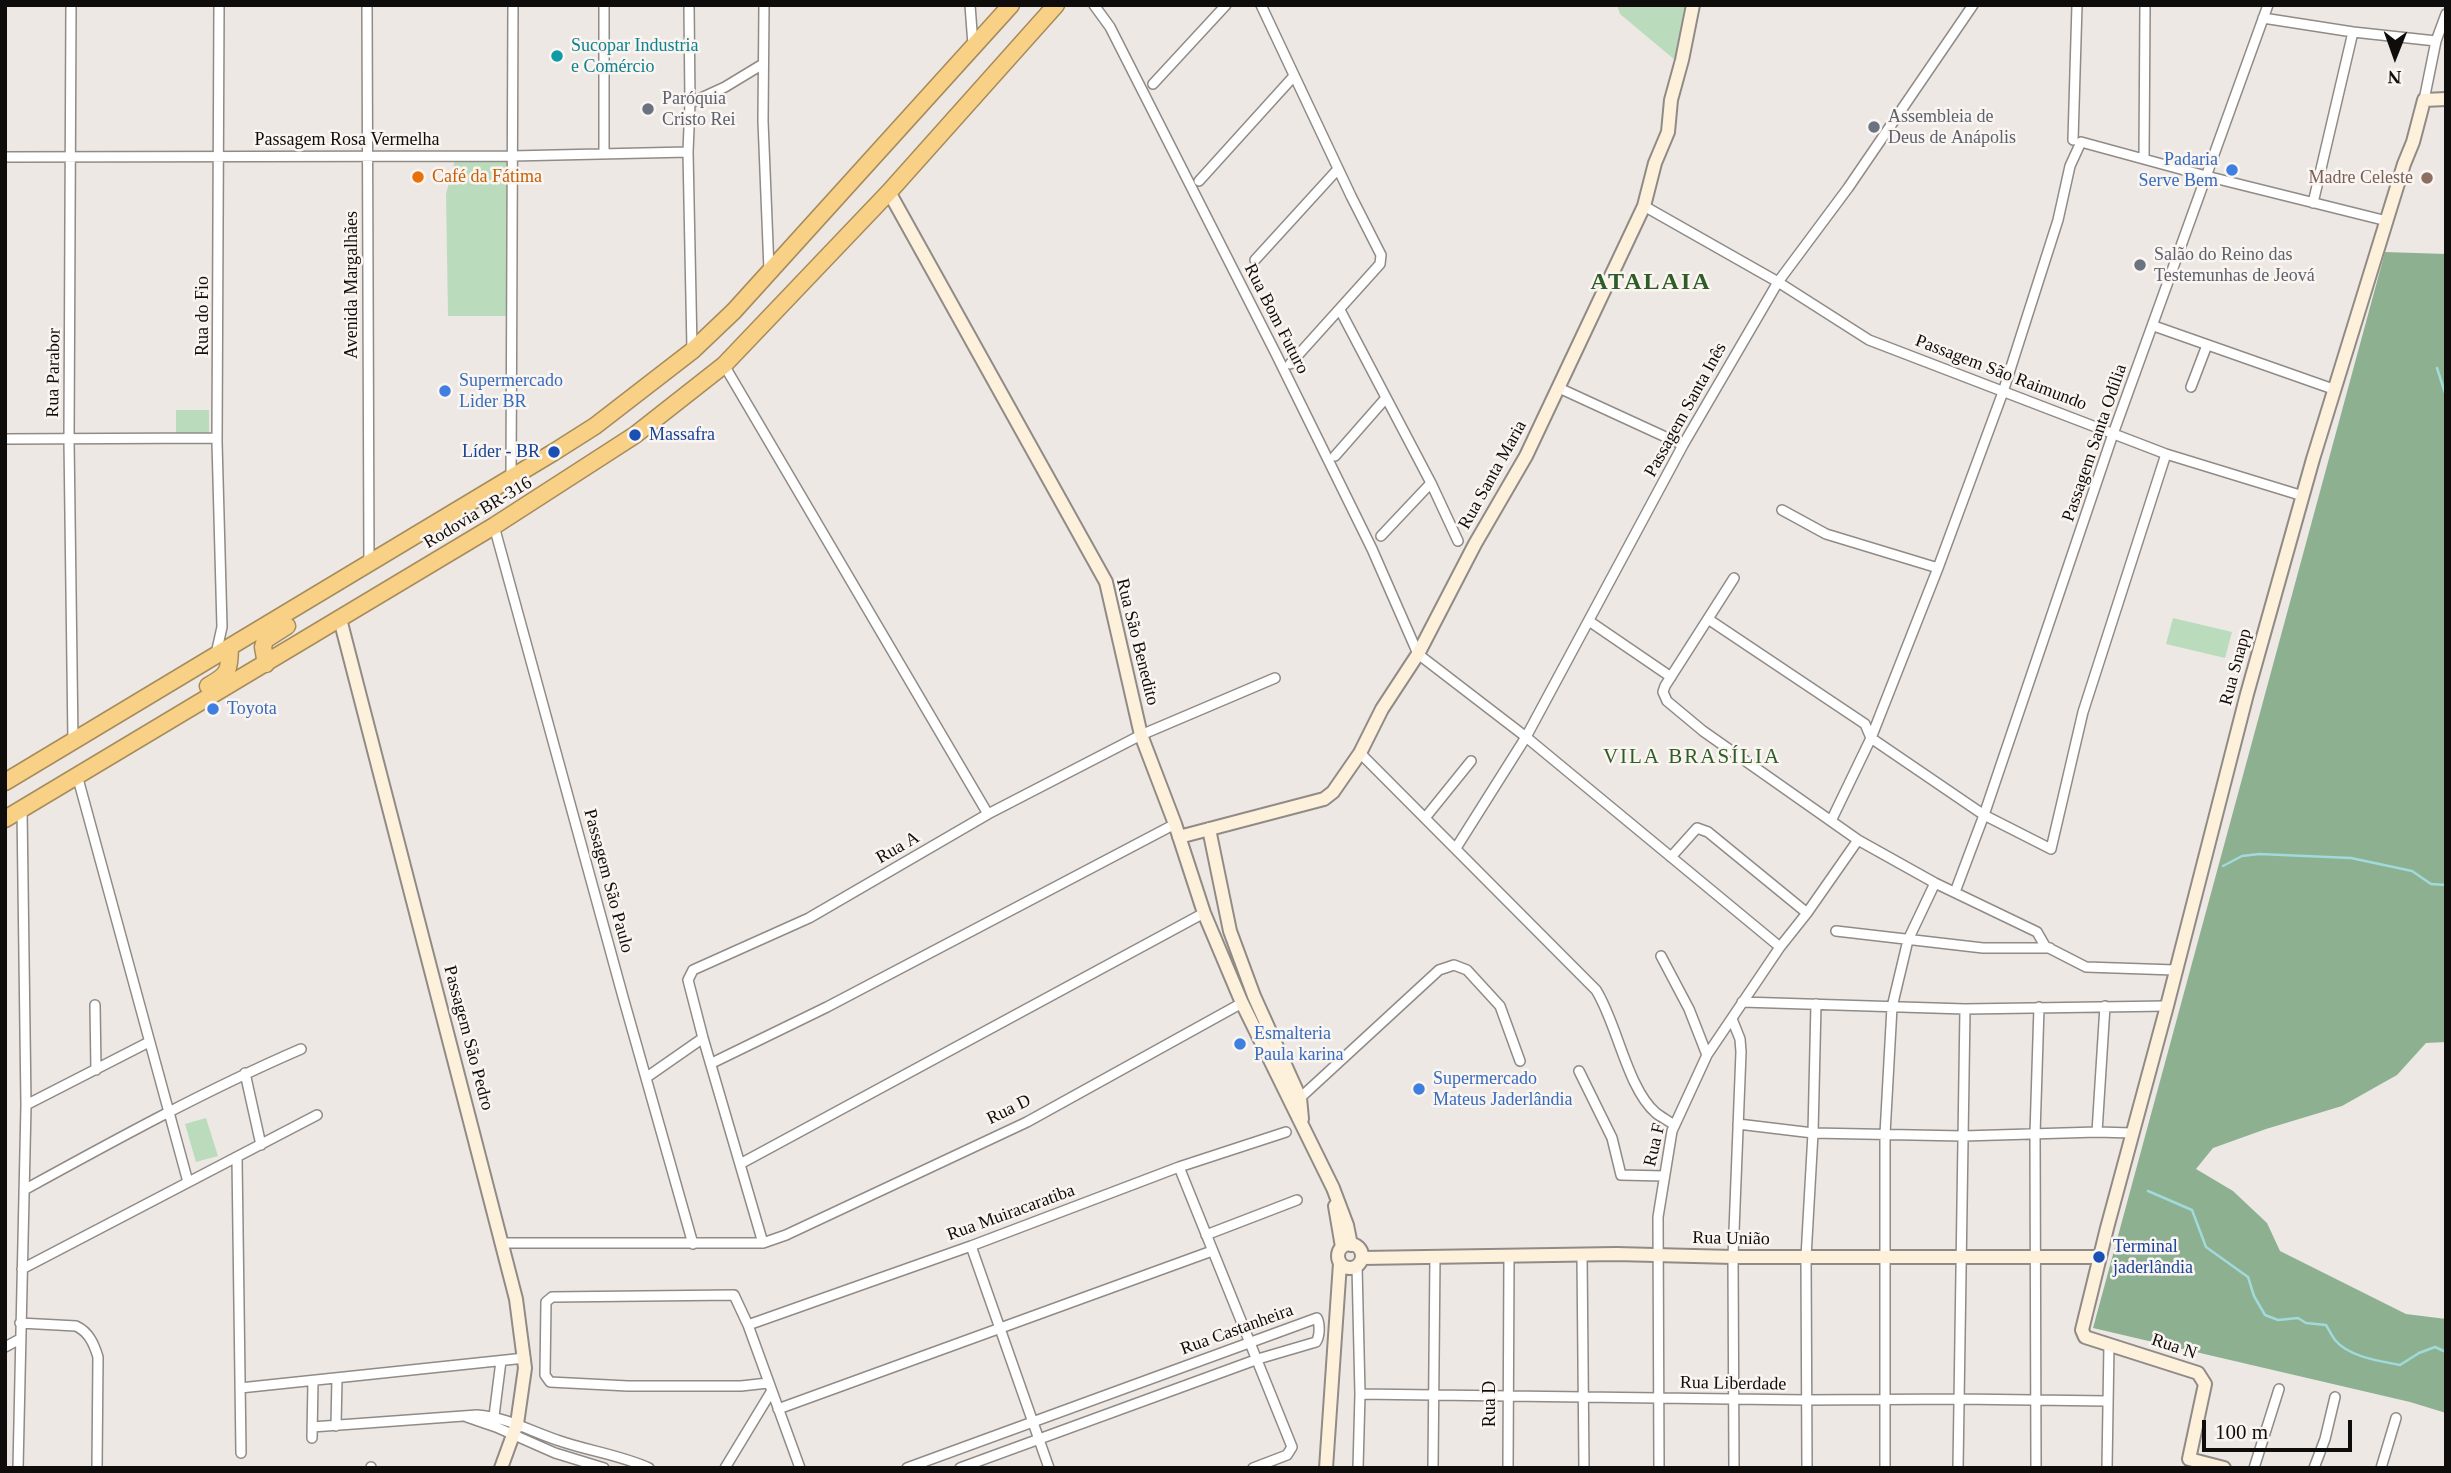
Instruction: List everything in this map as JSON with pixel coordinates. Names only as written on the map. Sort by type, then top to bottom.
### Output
[{"type":"highway","name":"Rodovia BR-316","points":[[5,782],[511,480],[595,426],[692,351],[769,272],[1010,5]]},
{"type":"highway","name":"Rodovia BR-316","points":[[5,819],[494,526],[635,435],[724,365],[890,192],[1056,5]]},
{"type":"highway","points":[[266,664],[263,647],[265,640],[324,604],[345,578]]},
{"type":"highway","points":[[107,758],[132,733],[225,677],[229,671],[230,647]]},
{"type":"street","name":"Rua Parabor","points":[[71,5],[69,440],[73,741]]},
{"type":"street","name":"Rua do Fio","points":[[216,656],[222,627],[217,438],[219,5]]},
{"type":"street","name":"Avenida Margalhães","points":[[367,5],[369,564]]},
{"type":"street","points":[[511,480],[513,5]]},
{"type":"street","points":[[604,5],[604,152]]},
{"type":"street","points":[[689,5],[688,152],[692,351]]},
{"type":"street","points":[[764,5],[763,121],[769,272]]},
{"type":"street","points":[[970,5],[973,47]]},
{"type":"street","name":"Rua Bom Futuro","points":[[1094,5],[1110,27],[1276,354],[1372,549],[1418,654]]},
{"type":"street","points":[[1153,84],[1226,5]]},
{"type":"street","points":[[1261,5],[1381,255],[1380,264],[1290,364]]},
{"type":"street","name":"Rua Santa Maria","points":[[1177,830],[1209,829],[1324,799],[1333,792],[1360,753],[1382,709],[1418,654],[1471,551],[1526,456],[1644,206],[1655,163],[1668,132],[1671,100],[1693,5]]},
{"type":"street","name":"Passagem Santa Inês","points":[[1456,848],[1526,737],[1683,445],[1778,282],[1849,188],[1973,5]]},
{"type":"street","points":[[1831,821],[1871,738],[1938,568],[2003,392],[2059,220],[2077,141],[2077,5]]},
{"type":"street","points":[[2144,158],[2145,5]]},
{"type":"street","name":"Passagem Santa Odília","points":[[1955,892],[1984,815],[2113,434],[2268,5]]},
{"type":"street","name":"Rua Snapp","points":[[2085,1336],[2082,1330],[2099,1257],[2247,694],[2333,389],[2413,142],[2436,41],[2446,13]]},
{"type":"street","points":[[2263,18],[2436,41]]},
{"type":"street","points":[[2313,203],[2353,32]]},
{"type":"street","points":[[690,103],[725,88],[763,64]]},
{"type":"street","points":[[1199,181],[1294,76]]},
{"type":"street","points":[[2424,100],[2446,99]]},
{"type":"street","points":[[2077,141],[2387,221]]},
{"type":"street","name":"Passagem Rosa Vermelha","points":[[5,157],[512,156],[688,152]]},
{"type":"street","points":[[1255,260],[1338,169]]},
{"type":"street","name":"Rua São Benedito","points":[[890,192],[1100,569],[1114,610],[1141,735],[1177,830],[1204,914],[1242,1003],[1333,1188],[1348,1225],[1347,1246]]},
{"type":"street","name":"Passagem São Raimundo","points":[[1644,206],[1778,282],[1869,340],[2166,454],[2303,496]]},
{"type":"street","points":[[1340,310],[1431,483],[1458,541]]},
{"type":"street","points":[[2154,326],[2333,389]]},
{"type":"street","points":[[2191,387],[2207,345]]},
{"type":"street","points":[[724,365],[988,814]]},
{"type":"street","points":[[1559,388],[1683,445]]},
{"type":"street","points":[[1335,456],[1385,399]]},
{"type":"street","points":[[5,439],[217,438]]},
{"type":"street","points":[[1709,619],[1865,724],[1871,738],[1984,815],[2051,849],[2083,712],[2166,454]]},
{"type":"street","points":[[1381,536],[1431,483]]},
{"type":"street","points":[[1782,510],[1826,534],[1938,568]]},
{"type":"street","name":"Passagem São Paulo","points":[[494,526],[693,1244]]},
{"type":"street","points":[[1734,578],[1665,686],[1663,692],[1667,701],[1858,841],[1935,883],[2037,932],[2045,946],[2086,967],[2175,970]]},
{"type":"street","name":"Passagem São Pedro","points":[[340,619],[516,1299],[525,1357],[515,1429],[501,1468]]},
{"type":"street","points":[[1589,621],[1671,677]]},
{"type":"street","name":"Rua do Fio","points":[[222,627],[230,647]]},
{"type":"street","points":[[1418,654],[1526,737],[1780,947]]},
{"type":"street","name":"Rua A","points":[[703,1038],[688,980],[693,970],[809,918],[988,814],[1141,735],[1275,678]]},
{"type":"street","points":[[1360,753],[1596,990],[1605,1004],[1639,1088],[1655,1112],[1674,1125]]},
{"type":"street","points":[[1425,818],[1471,761]]},
{"type":"street","points":[[77,775],[188,1182]]},
{"type":"street","points":[[18,1468],[26,1105],[22,809]]},
{"type":"street","points":[[1671,857],[1697,828],[1708,832],[1807,913]]},
{"type":"street","name":"Rua São Benedito","points":[[1209,829],[1230,932],[1254,996],[1300,1098],[1302,1123]]},
{"type":"street","points":[[712,1063],[1177,830]]},
{"type":"street","name":"Rua F","points":[[1660,1468],[1658,1217],[1674,1125],[1707,1055],[1780,947],[1858,841]]},
{"type":"street","points":[[1885,1468],[1885,1134],[1892,1007],[1908,940],[1935,883]]},
{"type":"street","points":[[740,1164],[1204,914]]},
{"type":"street","points":[[1836,931],[1983,948],[2053,948]]},
{"type":"street","points":[[1661,956],[1689,1009],[1707,1055]]},
{"type":"street","points":[[1300,1098],[1439,970],[1454,965],[1467,970],[1500,1006],[1520,1061]]},
{"type":"street","points":[[1742,1002],[1965,1009],[2167,1006]]},
{"type":"street","name":"Rua D","points":[[501,1243],[763,1243],[786,1235],[1027,1122],[1242,1003]]},
{"type":"street","points":[[1807,1468],[1806,1257],[1816,1004]]},
{"type":"street","points":[[95,1005],[96,1070]]},
{"type":"street","points":[[2097,1132],[2105,1006]]},
{"type":"street","points":[[2036,1468],[2035,1134],[2039,1007]]},
{"type":"street","points":[[1958,1468],[1965,1009]]},
{"type":"street","points":[[1732,1019],[1740,1039],[1741,1052],[1733,1257],[1734,1468]]},
{"type":"street","points":[[647,1077],[703,1038],[763,1243]]},
{"type":"street","points":[[26,1105],[149,1042]]},
{"type":"street","points":[[24,1190],[168,1112],[245,1073],[301,1049]]},
{"type":"street","points":[[1579,1071],[1612,1138],[1621,1175],[1664,1176]]},
{"type":"street","points":[[245,1073],[261,1145]]},
{"type":"street","points":[[22,1269],[317,1115]]},
{"type":"street","points":[[1738,1124],[1813,1133],[1962,1136],[2132,1133]]},
{"type":"street","name":"Rua Muiracaratiba","points":[[748,1325],[971,1246],[1179,1167],[1286,1132]]},
{"type":"street","points":[[237,1157],[241,1453]]},
{"type":"street","points":[[1179,1167],[1292,1447],[1287,1455],[1253,1468]]},
{"type":"street","points":[[1206,1235],[1297,1200]]},
{"type":"street","points":[[971,1246],[1049,1468]]},
{"type":"street","points":[[1326,1468],[1340,1263],[1338,1256],[1347,1246],[1360,1251],[1358,1468]]},
{"type":"street","points":[[778,1409],[1212,1251]]},
{"type":"street","points":[[1582,1255],[1584,1468]]},
{"type":"street","name":"Rua União","points":[[1359,1262],[1435,1256],[1582,1255],[2099,1257]]},
{"type":"street","points":[[1433,1468],[1435,1256]]},
{"type":"street","name":"Rua D","points":[[1508,1468],[1509,1256]]},
{"type":"street","points":[[1340,1263],[1350,1268],[1359,1262]]},
{"type":"street","points":[[770,1388],[556,1383],[547,1379],[546,1302],[552,1297],[734,1295],[748,1325],[800,1468]]},
{"type":"street","name":"Rua Castanheira","points":[[907,1468],[1317,1318],[1317,1342],[1258,1359],[960,1468]]},
{"type":"street","points":[[20,1323],[76,1326],[83,1329],[94,1344],[98,1357],[97,1468]]},
{"type":"street","name":"Rua N","points":[[2085,1336],[2198,1373],[2205,1384],[2188,1463]]},
{"type":"street","points":[[5,1347],[20,1339]]},
{"type":"street","points":[[2107,1468],[2109,1344]]},
{"type":"street","points":[[240,1388],[501,1362],[525,1357]]},
{"type":"street","points":[[494,1416],[501,1362]]},
{"type":"street","points":[[336,1426],[337,1378]]},
{"type":"street","points":[[312,1438],[313,1381]]},
{"type":"street","points":[[725,1468],[770,1388]]},
{"type":"street","points":[[2254,1468],[2279,1389]]},
{"type":"street","name":"Rua Liberdade","points":[[1360,1394],[1807,1401],[2107,1401]]},
{"type":"street","points":[[2314,1468],[2325,1439],[2335,1397]]},
{"type":"street","points":[[312,1427],[494,1416],[555,1453],[604,1468]]},
{"type":"street","points":[[465,1417],[634,1461],[649,1468]]},
{"type":"street","points":[[2381,1468],[2396,1418]]},
{"type":"street","points":[[555,1453],[561,1441]]},
{"type":"street","points":[[2188,1463],[2224,1468]]},
{"type":"green space","points":[[1617,5],[1685,5],[1675,60],[1620,14]]},
{"type":"green space","points":[[455,160],[508,160],[506,316],[448,316],[446,194]]},
{"type":"green space","points":[[2385,252],[2446,254],[2446,1042],[2426,1043],[2397,1075],[2342,1106],[2213,1148],[2196,1169],[2233,1191],[2267,1223],[2280,1251],[2406,1314],[2446,1319],[2446,1413],[2410,1402],[2093,1328]]},
{"type":"green space","points":[[176,410],[209,410],[209,434],[176,434]]},
{"type":"green space","points":[[2173,618],[2232,632],[2225,658],[2166,644]]},
{"type":"green space","points":[[206,1118],[218,1156],[196,1162],[185,1124]]},
{"type":"waterway","points":[[2437,368],[2446,396]]},
{"type":"waterway","points":[[2223,866],[2242,856],[2259,854],[2351,858],[2412,871],[2431,884],[2446,885]]},
{"type":"waterway","points":[[2148,1191],[2192,1210],[2206,1247],[2248,1277],[2254,1296],[2265,1315],[2278,1320],[2298,1318],[2306,1323],[2326,1325],[2335,1340],[2348,1351],[2383,1362],[2400,1365],[2435,1347],[2446,1352]]},
{"type":"place","name":"Sucopar Industria e Comércio","points":[[557,56]]},
{"type":"place","name":"Paróquia Cristo Rei","points":[[648,109]]},
{"type":"place","name":"Assembleia de Deus de Anápolis","points":[[1874,127]]},
{"type":"place","name":"Padaria Serve Bem","points":[[2232,170]]},
{"type":"place","name":"Café da Fátima","points":[[418,177]]},
{"type":"place","name":"Madre Celeste","points":[[2427,178]]},
{"type":"place","name":"Salão do Reino das Testemunhas de Jeová","points":[[2140,265]]},
{"type":"place","name":"Supermercado Lider BR","points":[[445,391]]},
{"type":"place","name":"Massafra","points":[[635,435]]},
{"type":"place","name":"Líder - BR","points":[[554,452]]},
{"type":"place","name":"Toyota","points":[[213,709]]},
{"type":"place","name":"Esmalteria Paula karina","points":[[1240,1044]]},
{"type":"place","name":"Supermercado Mateus Jaderlândia","points":[[1419,1089]]},
{"type":"place","name":"Terminal jaderlândia","points":[[2099,1257]]},
{"type":"district","name":"ATALAIA","points":[[1651,283]]},
{"type":"district","name":"VILA BRASÍLIA","points":[[1692,757]]}]
